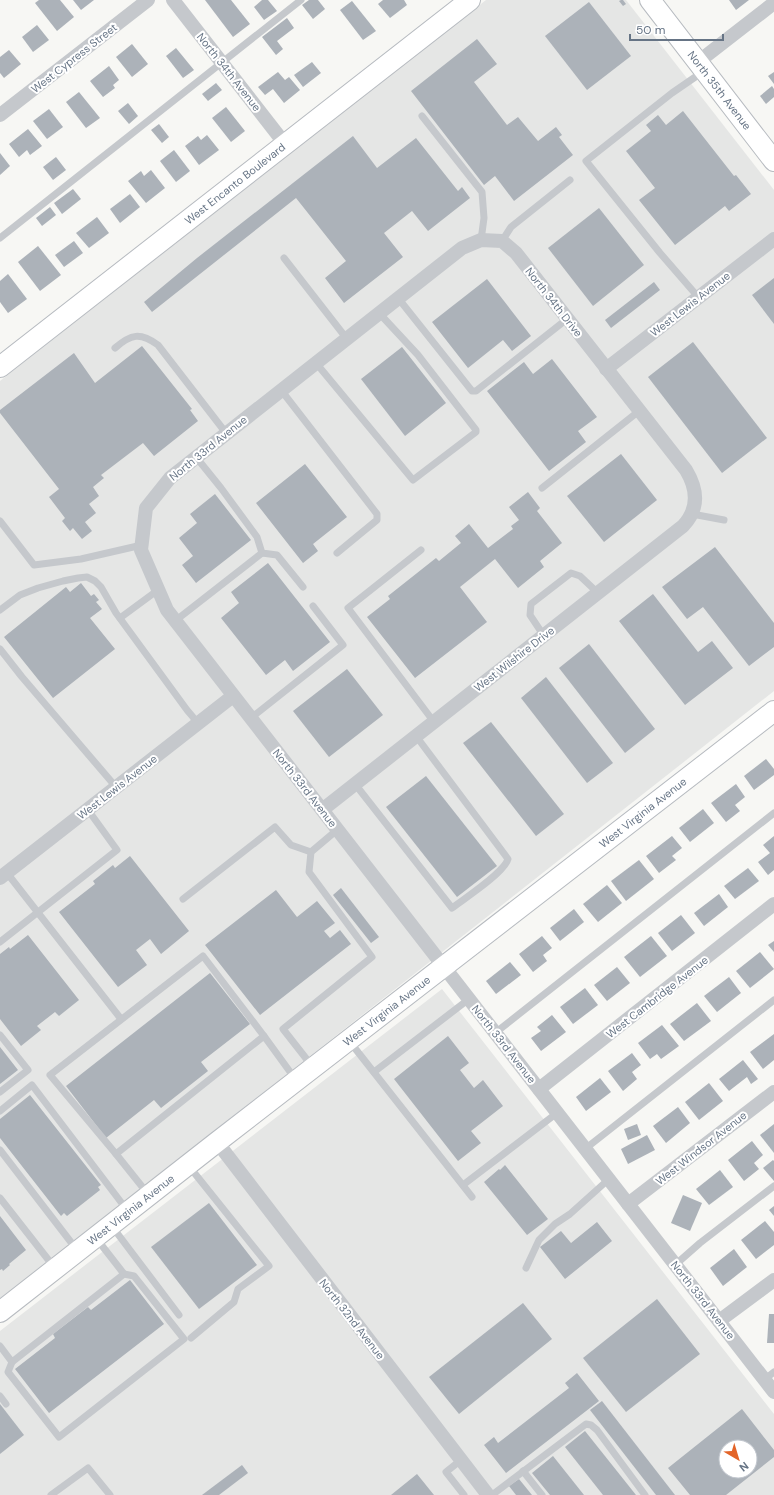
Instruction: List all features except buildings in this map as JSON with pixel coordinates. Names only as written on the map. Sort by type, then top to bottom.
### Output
[{"type":"street","name":"West Cypress Street","points":[[0,115],[148,0]]},
{"type":"street","name":"North 34th Avenue","points":[[173,0],[284,144]]},
{"type":"street","name":"West Encanto Boulevard","points":[[0,366],[470,0]]},
{"type":"street","name":"North 35th Avenue","points":[[650,0],[774,161]]},
{"type":"street","points":[[701,67],[774,3]]},
{"type":"street","name":"West Lewis Avenue","points":[[606,369],[774,239]]},
{"type":"street","points":[[481,240],[502,242]]},
{"type":"street","name":"North 33rd Avenue","points":[[481,240],[462,248],[170,478],[146,508],[141,550],[167,610],[175,621],[719,1321],[769,1376],[774,1392]]},
{"type":"street","name":"North 34th Drive","points":[[502,242],[516,253],[686,470],[692,480],[696,500]]},
{"type":"street","name":"West Wilshire Drive","points":[[322,810],[683,526],[692,514],[696,500]]},
{"type":"street","name":"West Lewis Avenue","points":[[3,876],[233,696]]},
{"type":"street","name":"West Virginia Avenue","points":[[0,1312],[296,1080],[774,711]]},
{"type":"street","name":"West Cambridge Avenue","points":[[539,1089],[774,904]]},
{"type":"street","name":"West Windsor Avenue","points":[[628,1204],[774,1092]]},
{"type":"street","name":"North 32nd Avenue","points":[[217,1142],[488,1495]]},
{"type":"street","points":[[719,1321],[774,1280]]},
{"type":"lane","points":[[0,238],[222,64],[301,0]]},
{"type":"lane","points":[[699,298],[660,253],[586,161],[672,93],[701,67]]},
{"type":"lane","points":[[422,116],[482,192],[484,218],[481,240]]},
{"type":"lane","points":[[502,242],[511,227],[570,180]]},
{"type":"lane","points":[[284,258],[347,339]]},
{"type":"lane","points":[[398,298],[472,391],[476,391],[567,319]]},
{"type":"lane","points":[[316,363],[413,480],[476,432],[476,430],[418,355],[379,313]]},
{"type":"lane","points":[[115,348],[125,340],[136,335],[149,338],[158,345],[226,433]]},
{"type":"lane","points":[[281,390],[377,514],[377,520],[337,553]]},
{"type":"lane","points":[[542,488],[640,411]]},
{"type":"lane","points":[[196,457],[257,537],[262,553]]},
{"type":"lane","points":[[692,514],[724,520]]},
{"type":"lane","points":[[0,521],[34,565],[81,559],[142,545]]},
{"type":"lane","points":[[421,550],[348,608],[434,722]]},
{"type":"lane","points":[[175,621],[262,553],[276,555],[303,587]]},
{"type":"lane","points":[[544,636],[530,615],[531,604],[571,573],[580,576],[598,593]]},
{"type":"lane","points":[[0,610],[20,595],[38,588],[63,581],[86,577],[95,581],[102,587],[120,618],[198,723]]},
{"type":"lane","points":[[120,618],[158,590]]},
{"type":"lane","points":[[250,718],[343,645],[313,606]]},
{"type":"lane","points":[[0,649],[116,787]]},
{"type":"lane","points":[[355,784],[452,908],[497,874],[507,864],[508,859],[416,736]]},
{"type":"lane","points":[[0,942],[117,850],[88,810]]},
{"type":"lane","points":[[496,1033],[774,813]]},
{"type":"lane","points":[[182,899],[275,827],[291,845],[311,852]]},
{"type":"lane","points":[[313,1068],[282,1029],[372,957],[309,872],[311,852],[337,830]]},
{"type":"lane","points":[[3,876],[37,912],[121,1019]]},
{"type":"lane","points":[[149,1195],[50,1075],[121,1019],[203,956],[296,1080]]},
{"type":"lane","points":[[374,1072],[469,999]]},
{"type":"lane","points":[[585,1149],[774,1000]]},
{"type":"lane","points":[[0,1035],[28,1070],[0,1092]]},
{"type":"lane","points":[[116,1154],[264,1036]]},
{"type":"lane","points":[[349,1040],[472,1196]]},
{"type":"lane","points":[[0,1111],[32,1085],[129,1211]]},
{"type":"lane","points":[[463,1185],[557,1112]]},
{"type":"lane","points":[[0,1150],[78,1251]]},
{"type":"lane","points":[[188,1165],[269,1266],[238,1289],[234,1302],[191,1338]]},
{"type":"lane","points":[[526,1268],[539,1240],[555,1224],[570,1214],[609,1179]]},
{"type":"lane","points":[[675,1265],[700,1243],[774,1186]]},
{"type":"lane","points":[[0,1198],[56,1268]]},
{"type":"lane","points":[[111,1225],[179,1315]]},
{"type":"lane","points":[[96,1237],[124,1274],[134,1276],[184,1339],[59,1437],[8,1372],[12,1362],[124,1274]]},
{"type":"lane","points":[[0,1346],[12,1362]]},
{"type":"lane","points":[[0,1396],[6,1404]]},
{"type":"lane","points":[[492,1495],[586,1424],[591,1424],[597,1430],[645,1495]]},
{"type":"lane","points":[[461,1460],[446,1472],[464,1495]]},
{"type":"lane","points":[[52,1495],[88,1468],[110,1495]]},
{"type":"lane","points":[[523,1471],[542,1495]]},
{"type":"shaded area","points":[[486,0],[626,0],[774,190],[774,691],[0,1300],[0,381]]},
{"type":"shaded area","points":[[442,989],[774,1414],[774,1495],[0,1495],[0,1331]]}]
